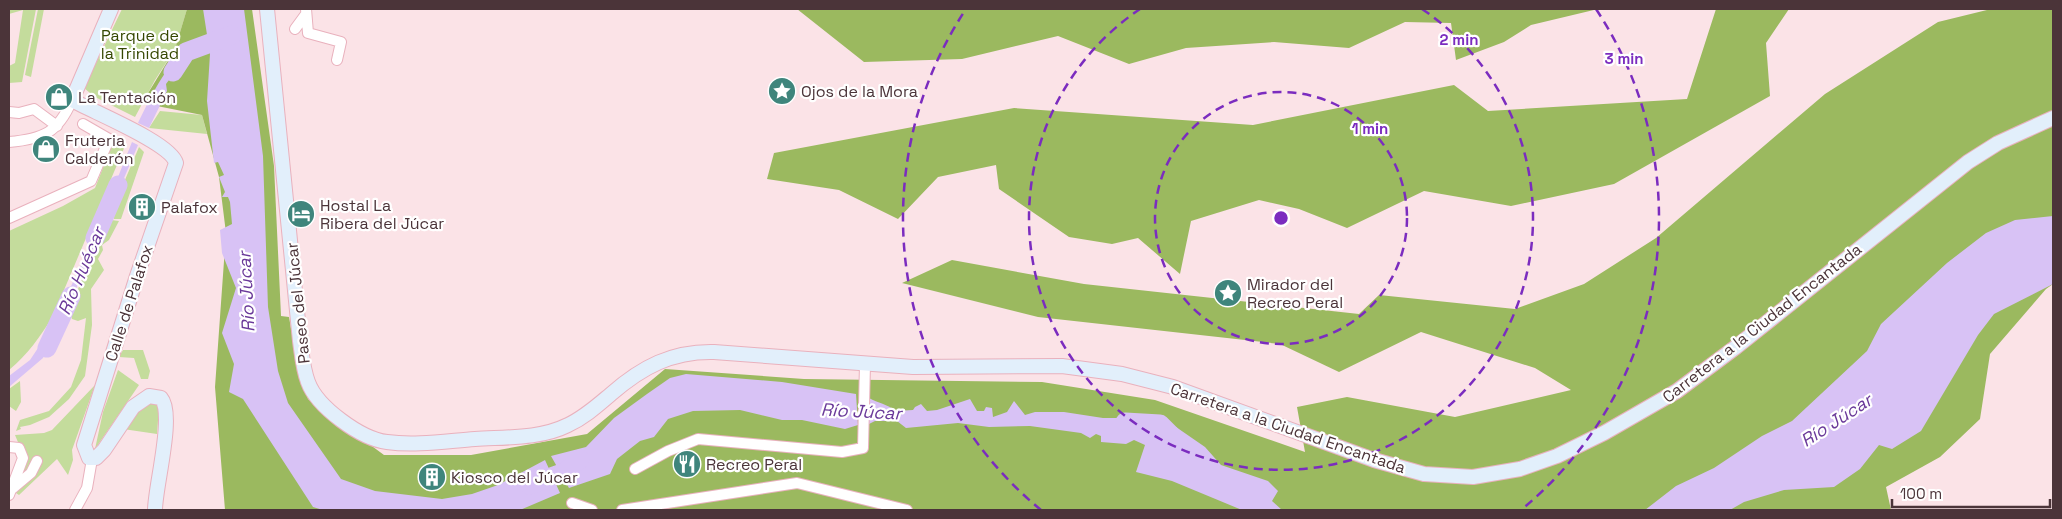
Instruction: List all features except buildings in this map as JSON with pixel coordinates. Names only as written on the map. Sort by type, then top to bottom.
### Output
[{"type":"main road","points":[[72,100],[111,9]]},
{"type":"main road","name":"Paseo del Júcar","points":[[267,9],[300,341],[306,374],[314,393],[327,408],[357,430],[381,441]]},
{"type":"main road","name":"Calle de Palafox","points":[[72,100],[160,145],[174,158],[176,166],[142,261],[86,438],[85,450],[92,459]]},
{"type":"main road","name":"Carretera a la Ciudad Encantada","points":[[381,441],[436,441],[547,433],[568,425],[586,415],[653,363],[691,352],[743,354],[913,367],[1056,366],[1122,374],[1187,392],[1396,467],[1441,476],[1473,477],[1502,474],[1530,466],[1569,451],[1628,421],[1677,391],[1968,162],[2003,140],[2053,118]]},
{"type":"main road","points":[[92,459],[104,450],[130,411],[141,399],[157,396],[166,406],[162,467],[155,510]]},
{"type":"street","points":[[295,29],[306,11]]},
{"type":"street","points":[[306,11],[308,33],[341,42],[337,60]]},
{"type":"street","points":[[9,142],[40,137],[57,126],[65,116],[72,100]]},
{"type":"street","points":[[9,112],[19,113],[34,109],[57,126]]},
{"type":"street","points":[[9,205],[10,218],[92,181],[110,139],[83,124]]},
{"type":"street","points":[[634,469],[668,451],[698,440],[842,452],[863,444],[865,364]]},
{"type":"street","points":[[9,447],[19,448],[23,458],[10,492]]},
{"type":"street","name":"Calle de Palafox","points":[[75,510],[87,488],[92,459]]},
{"type":"street","points":[[10,492],[31,473],[37,460]]},
{"type":"street","points":[[622,510],[797,483],[907,510]]},
{"type":"street","points":[[572,503],[592,510]]},
{"type":"green space","points":[[9,9],[36,9],[22,82],[9,83],[9,66],[15,63],[23,10],[9,14]]},
{"type":"green space","points":[[38,9],[44,9],[31,77],[25,75]]},
{"type":"green space","name":"Parque de la Trinidad","points":[[122,9],[187,9],[175,49],[155,80],[135,117],[95,97],[84,88]]},
{"type":"green space","points":[[187,9],[252,9],[274,166],[281,316],[289,317],[297,364],[308,399],[384,455],[471,455],[587,434],[665,369],[804,379],[1042,382],[1155,400],[1305,452],[1297,407],[1347,397],[1455,417],[1571,390],[1535,368],[1421,332],[1339,372],[1280,344],[1038,317],[902,283],[952,260],[1084,284],[1359,314],[1379,295],[1515,309],[1584,284],[1656,238],[1825,94],[1938,22],[1991,9],[2053,9],[2053,284],[2046,289],[1990,354],[1980,419],[1940,457],[1886,487],[1891,510],[225,510],[215,387],[226,233],[219,177],[202,115],[142,103],[175,49]]},
{"type":"green space","points":[[797,9],[1598,9],[1531,25],[1504,42],[1456,60],[1451,23],[1405,22],[1349,48],[1274,42],[1186,48],[1129,64],[1058,36],[962,59],[864,62]]},
{"type":"green space","points":[[1716,9],[1789,9],[1766,43],[1770,96],[1614,184],[1511,206],[1424,191],[1347,228],[1299,209],[1259,200],[1191,221],[1180,274],[1138,238],[1112,244],[1069,237],[999,189],[996,165],[938,177],[898,219],[839,190],[767,179],[774,153],[1014,108],[1253,125],[1454,85],[1488,111],[1687,99]]},
{"type":"green space","points":[[160,111],[202,115],[207,134],[149,128]]},
{"type":"green space","points":[[114,140],[125,146],[53,316],[33,345],[9,370],[9,231],[63,206],[95,188]]},
{"type":"green space","points":[[139,147],[144,152],[121,219],[114,219],[113,208]]},
{"type":"green space","points":[[109,217],[111,220],[119,221],[109,240],[102,245],[103,250],[98,259],[104,270],[91,289],[92,325],[85,376],[69,399],[49,417],[20,427],[21,429],[16,431],[20,420],[49,411],[71,387],[81,360],[86,318],[78,321],[72,319],[69,310]]},
{"type":"green space","points":[[123,350],[143,350],[150,371],[148,379],[141,379],[134,358],[119,357]]},
{"type":"green space","points":[[118,370],[139,385],[95,449],[103,412]]},
{"type":"green space","points":[[20,381],[21,402],[16,411],[9,406],[9,389]]},
{"type":"green space","points":[[95,385],[72,450],[73,460],[68,475],[57,459],[19,495],[13,491],[29,472],[15,485],[25,459],[15,435],[44,433],[52,430]]},
{"type":"green space","points":[[146,401],[157,404],[159,407],[157,434],[123,429]]},
{"type":"water","points":[[203,9],[244,9],[263,156],[268,307],[278,371],[288,403],[341,479],[375,491],[442,499],[472,494],[498,485],[545,460],[560,493],[520,510],[323,510],[313,507],[243,399],[229,392],[234,364],[222,333],[236,288],[222,253],[220,230],[232,224],[230,202],[228,197],[222,197],[225,192],[219,177],[224,175],[218,162],[214,163],[207,101],[210,54]]},
{"type":"water","points":[[187,49],[189,53],[166,84],[167,91],[149,128],[138,123],[165,73],[171,64]]},
{"type":"water","points":[[132,142],[138,145],[111,209],[106,207]]},
{"type":"water","points":[[104,214],[108,215],[66,312],[66,321],[57,317]]},
{"type":"water","points":[[2053,216],[2053,284],[1994,314],[1978,335],[1921,431],[1892,449],[1879,445],[1860,469],[1834,487],[1784,490],[1744,502],[1730,510],[1645,510],[1676,486],[1714,468],[1762,436],[1792,421],[1867,351],[1881,324],[1947,263],[1986,233],[2015,220]]},
{"type":"water","points":[[54,324],[60,328],[43,358],[9,387],[9,376],[30,360]]},
{"type":"water","points":[[686,374],[782,382],[856,394],[858,425],[845,429],[802,420],[782,420],[740,410],[693,411],[668,419],[654,437],[640,441],[617,459],[610,474],[569,488],[551,456],[586,447],[614,418],[670,378]]},
{"type":"water","points":[[869,398],[896,411],[913,410],[921,404],[927,411],[937,410],[970,399],[977,411],[984,411],[986,407],[992,408],[993,417],[1007,412],[1014,401],[1025,415],[1035,412],[1064,412],[1103,418],[1124,418],[1176,427],[1205,447],[1221,465],[1268,481],[1278,491],[1272,501],[1282,510],[1242,510],[1172,481],[1136,472],[1145,445],[1134,440],[1126,444],[1101,442],[1101,436],[1096,434],[1090,438],[1081,433],[1030,426],[989,427],[958,423],[906,428],[897,421],[875,421],[867,425]]},
{"type":"waterway","name":"Río Huécar","points":[[173,72],[186,52],[232,35]]},
{"type":"waterway","name":"Río Huécar","points":[[95,238],[118,185]]},
{"type":"waterway","name":"Río Huécar","points":[[47,348],[71,296]]},
{"type":"waterway","name":"Río Júcar","points":[[1125,422],[1160,424],[1179,443]]},
{"type":"waterway","name":"Río Júcar","points":[[529,485],[565,472],[580,459]]},
{"type":"place","name":"Ojos de la Mora","points":[[782,91]]},
{"type":"place","name":"La Tentación","points":[[59,97]]},
{"type":"place","name":"Fruteria Calderón","points":[[46,149]]},
{"type":"place","name":"Palafox","points":[[142,207]]},
{"type":"place","name":"Hostal La Ribera del Júcar","points":[[301,214]]},
{"type":"place","name":"Mirador del Recreo Peral","points":[[1228,293]]},
{"type":"place","name":"Recreo Peral","points":[[687,464]]},
{"type":"place","name":"Kiosco del Júcar","points":[[432,477]]}]
